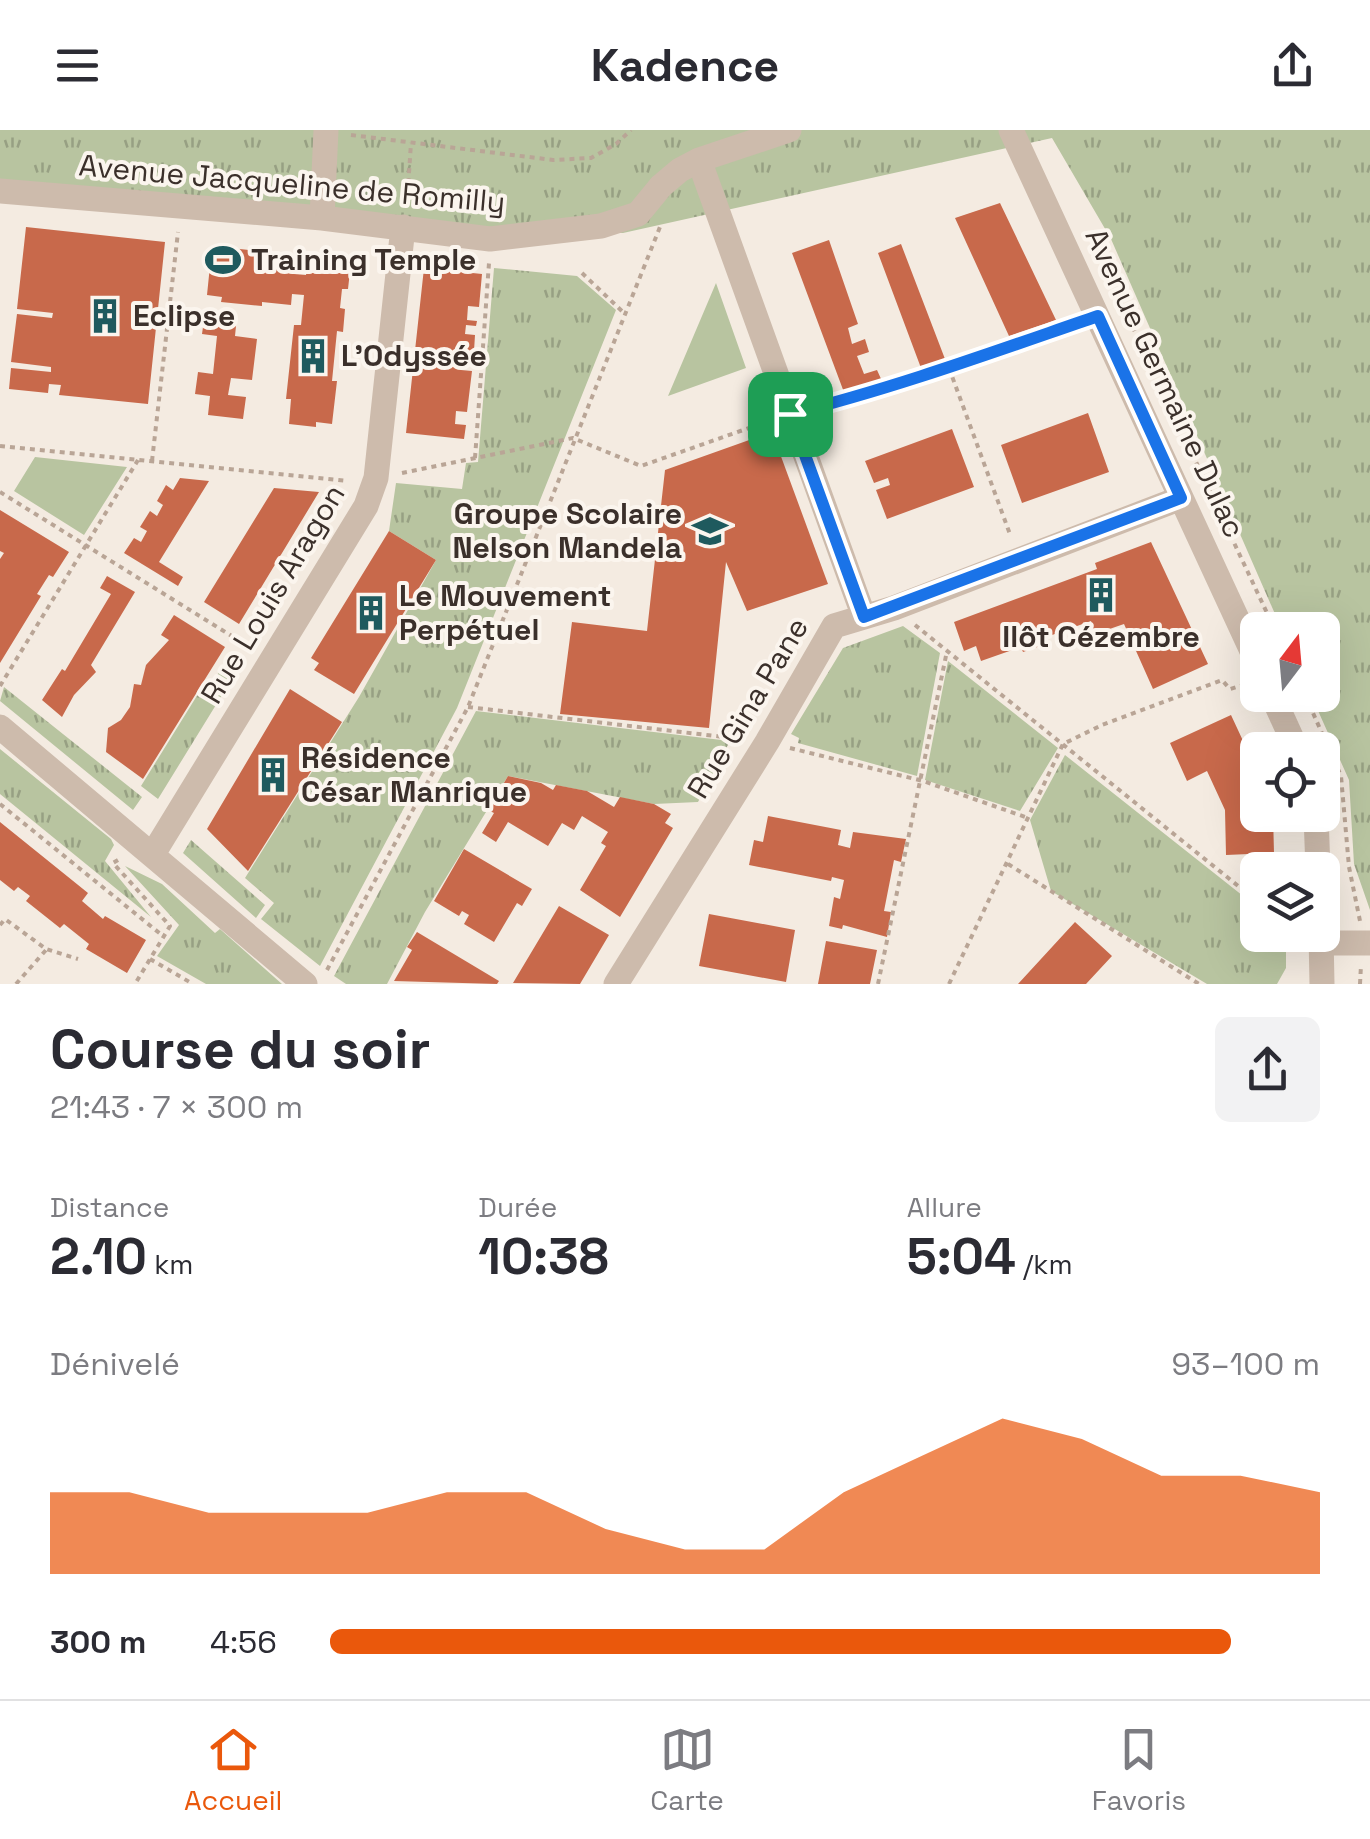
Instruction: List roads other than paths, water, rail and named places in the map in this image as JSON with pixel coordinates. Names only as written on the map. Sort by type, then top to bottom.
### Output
[{"type":"street","name":"Avenue Jacqueline de Romilly","points":[[0,191],[322,218],[490,238],[600,226],[638,214],[662,186],[698,160],[789,130]]},
{"type":"street","name":"Avenue Germaine Dulac","points":[[1011,130],[1181,498],[1240,646]]},
{"type":"street","points":[[322,218],[326,131]]},
{"type":"street","points":[[698,160],[864,617]]},
{"type":"street","name":"Rue Louis Aragon","points":[[161,861],[272,660],[366,506],[376,478],[403,227]]},
{"type":"street","name":"Rue Gina Pane","points":[[616,984],[834,626],[894,608],[1181,498]]},
{"type":"street","points":[[0,727],[161,861],[315,979]]},
{"type":"street","points":[[1340,945],[1365,952]]},
{"type":"street","points":[[1321,952],[1322,984]]},
{"type":"place","name":"Training Temple","points":[[223,260]]},
{"type":"place","name":"Eclipse","points":[[105,316]]},
{"type":"place","name":"L'Odyssée","points":[[313,356]]},
{"type":"place","name":"Groupe Scolaire Nelson Mandela","points":[[710,531]]},
{"type":"place","name":"Ilôt Cézembre","points":[[1101,595]]},
{"type":"place","name":"Le Mouvement Perpétuel","points":[[371,613]]},
{"type":"place","name":"Résidence César Manrique","points":[[273,775]]}]
